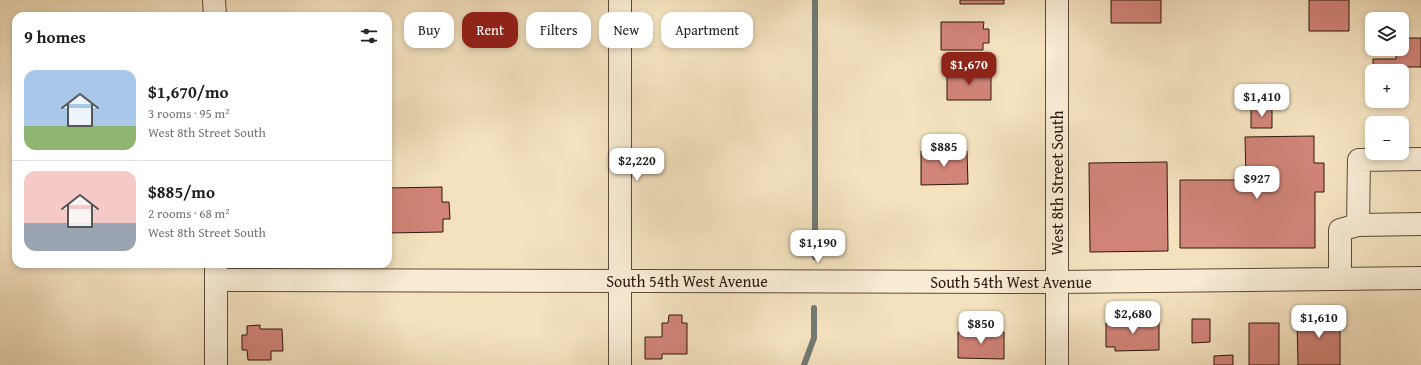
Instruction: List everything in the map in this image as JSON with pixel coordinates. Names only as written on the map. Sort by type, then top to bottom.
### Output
[{"type":"street","points":[[214,0],[215,12]]},
{"type":"street","points":[[620,0],[620,365]]},
{"type":"street","name":"West 8th Street South","points":[[1057,0],[1057,365]]},
{"type":"street","points":[[1358,225],[1359,160],[1421,159]]},
{"type":"street","points":[[1340,279],[1340,230],[1358,225],[1421,224]]},
{"type":"street","points":[[216,272],[216,365]]},
{"type":"street","name":"South 54th West Avenue","points":[[216,272],[620,280],[1057,282],[1421,278]]},
{"type":"building","points":[[960,0],[1004,0],[1004,4],[960,4]]},
{"type":"building","points":[[1111,0],[1161,0],[1161,23],[1111,23]]},
{"type":"building","points":[[1309,0],[1349,0],[1349,31],[1309,31]]},
{"type":"building","points":[[941,22],[984,22],[983,29],[989,29],[989,43],[983,43],[983,50],[941,50]]},
{"type":"building","points":[[1409,38],[1421,38],[1421,67],[1409,67],[1409,64],[1373,64],[1373,59],[1396,59],[1396,56],[1409,56]]},
{"type":"building","points":[[947,72],[991,72],[991,100],[947,100]]},
{"type":"building","points":[[1251,107],[1272,107],[1272,128],[1251,128]]},
{"type":"building","points":[[1314,136],[1314,163],[1324,163],[1324,192],[1315,192],[1315,248],[1180,248],[1180,180],[1246,180],[1245,137]]},
{"type":"building","points":[[921,151],[967,151],[968,184],[921,185]]},
{"type":"building","points":[[1167,162],[1168,251],[1090,252],[1089,163]]},
{"type":"building","points":[[442,187],[442,202],[449,202],[450,219],[443,219],[443,232],[392,233],[392,188]]},
{"type":"building","points":[[1306,308],[1329,308],[1329,320],[1340,320],[1340,365],[1298,365],[1297,322],[1307,321]]},
{"type":"building","points":[[669,315],[682,315],[682,323],[687,323],[687,354],[662,354],[662,359],[645,359],[645,337],[662,337],[662,323],[668,323]]},
{"type":"building","points":[[1159,319],[1159,350],[1115,351],[1115,347],[1106,347],[1106,323],[1115,323],[1115,320]]},
{"type":"building","points":[[1192,319],[1210,319],[1210,342],[1192,343]]},
{"type":"building","points":[[1249,323],[1279,323],[1279,365],[1249,365]]},
{"type":"building","points":[[260,325],[260,329],[282,329],[283,351],[271,351],[271,360],[248,360],[247,350],[242,350],[242,335],[247,335],[247,326]]},
{"type":"building","points":[[958,332],[1004,332],[1004,359],[958,358]]},
{"type":"building","points":[[1233,355],[1233,365],[1214,365],[1214,356]]},
{"type":"waterway","points":[[815,0],[815,257]]},
{"type":"waterway","points":[[804,365],[814,338],[814,308]]}]
